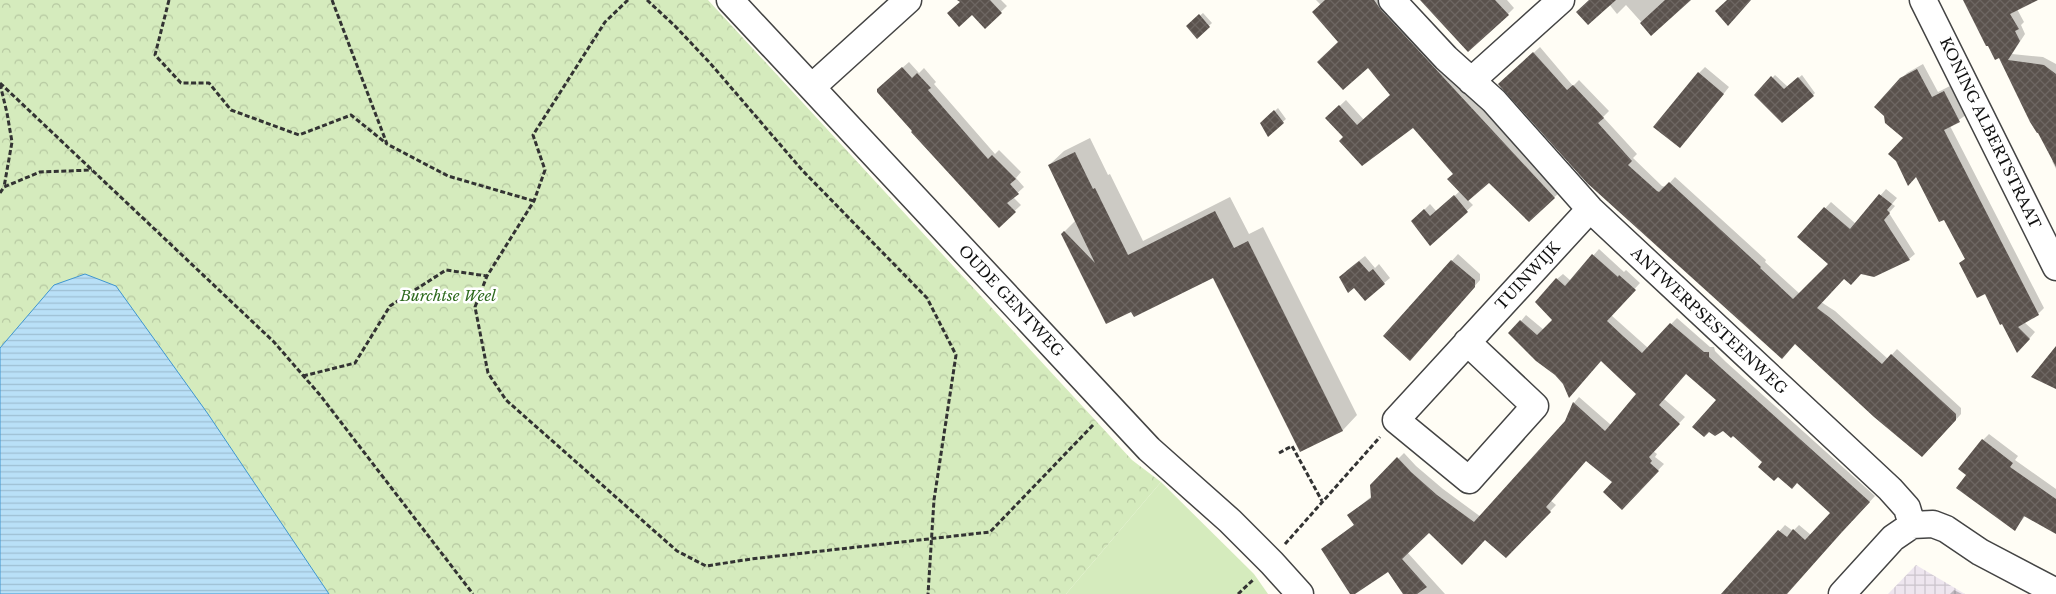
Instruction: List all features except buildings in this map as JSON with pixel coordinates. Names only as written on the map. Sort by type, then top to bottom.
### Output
[{"type":"street","name":"OUDE GENTWEG","points":[[730,0],[1149,449],[1230,521],[1272,562],[1300,594]]},
{"type":"street","points":[[812,88],[908,0]]},
{"type":"street","name":"ANTWERPSESTEENWEG","points":[[1392,0],[1446,58],[1494,101],[1590,209],[1890,490],[1907,508],[1912,525]]},
{"type":"street","points":[[1471,81],[1560,0]]},
{"type":"street","name":"KONING ALBERTSTRAAT","points":[[1924,0],[2056,267]]},
{"type":"street","name":"TUINWIJK","points":[[1396,420],[1590,209]]},
{"type":"street","points":[[1396,420],[1470,480],[1535,406],[1467,342]]},
{"type":"street","points":[[1842,594],[1893,538],[1912,525],[1933,524],[1946,529],[1980,552],[2056,592]]},
{"type":"path","points":[[170,0],[155,55],[181,83],[209,83],[231,110],[299,135],[351,115],[387,144],[448,176],[534,201]]},
{"type":"path","points":[[332,0],[387,144]]},
{"type":"path","points":[[628,0],[606,22],[533,135],[544,170],[534,201],[488,276],[474,307],[488,373],[506,400],[677,551],[706,566],[751,559],[990,532],[1110,407]]},
{"type":"path","points":[[646,0],[675,26],[710,63],[802,170],[927,298],[956,355],[934,500],[928,594]]},
{"type":"path","points":[[0,83],[274,342],[303,376],[473,594]]},
{"type":"path","points":[[0,83],[8,113],[12,142],[4,187],[0,193]]},
{"type":"path","points":[[4,187],[40,172],[92,170]]},
{"type":"path","points":[[303,376],[355,362],[390,306],[446,270],[488,276]]},
{"type":"path","points":[[1272,562],[1291,536],[1396,420]]},
{"type":"path","points":[[1279,453],[1292,446],[1322,501]]},
{"type":"shaded area","points":[[1916,565],[1965,594],[1888,594]]},
{"type":"green space","name":"Burchtse Weel","points":[[0,0],[708,0],[1132,460],[1161,482],[1066,594],[0,594]]},
{"type":"green space","points":[[1161,482],[1254,574],[1268,594],[1066,594]]},
{"type":"water","points":[[85,274],[116,286],[208,414],[329,594],[0,594],[0,348],[54,285]]}]
